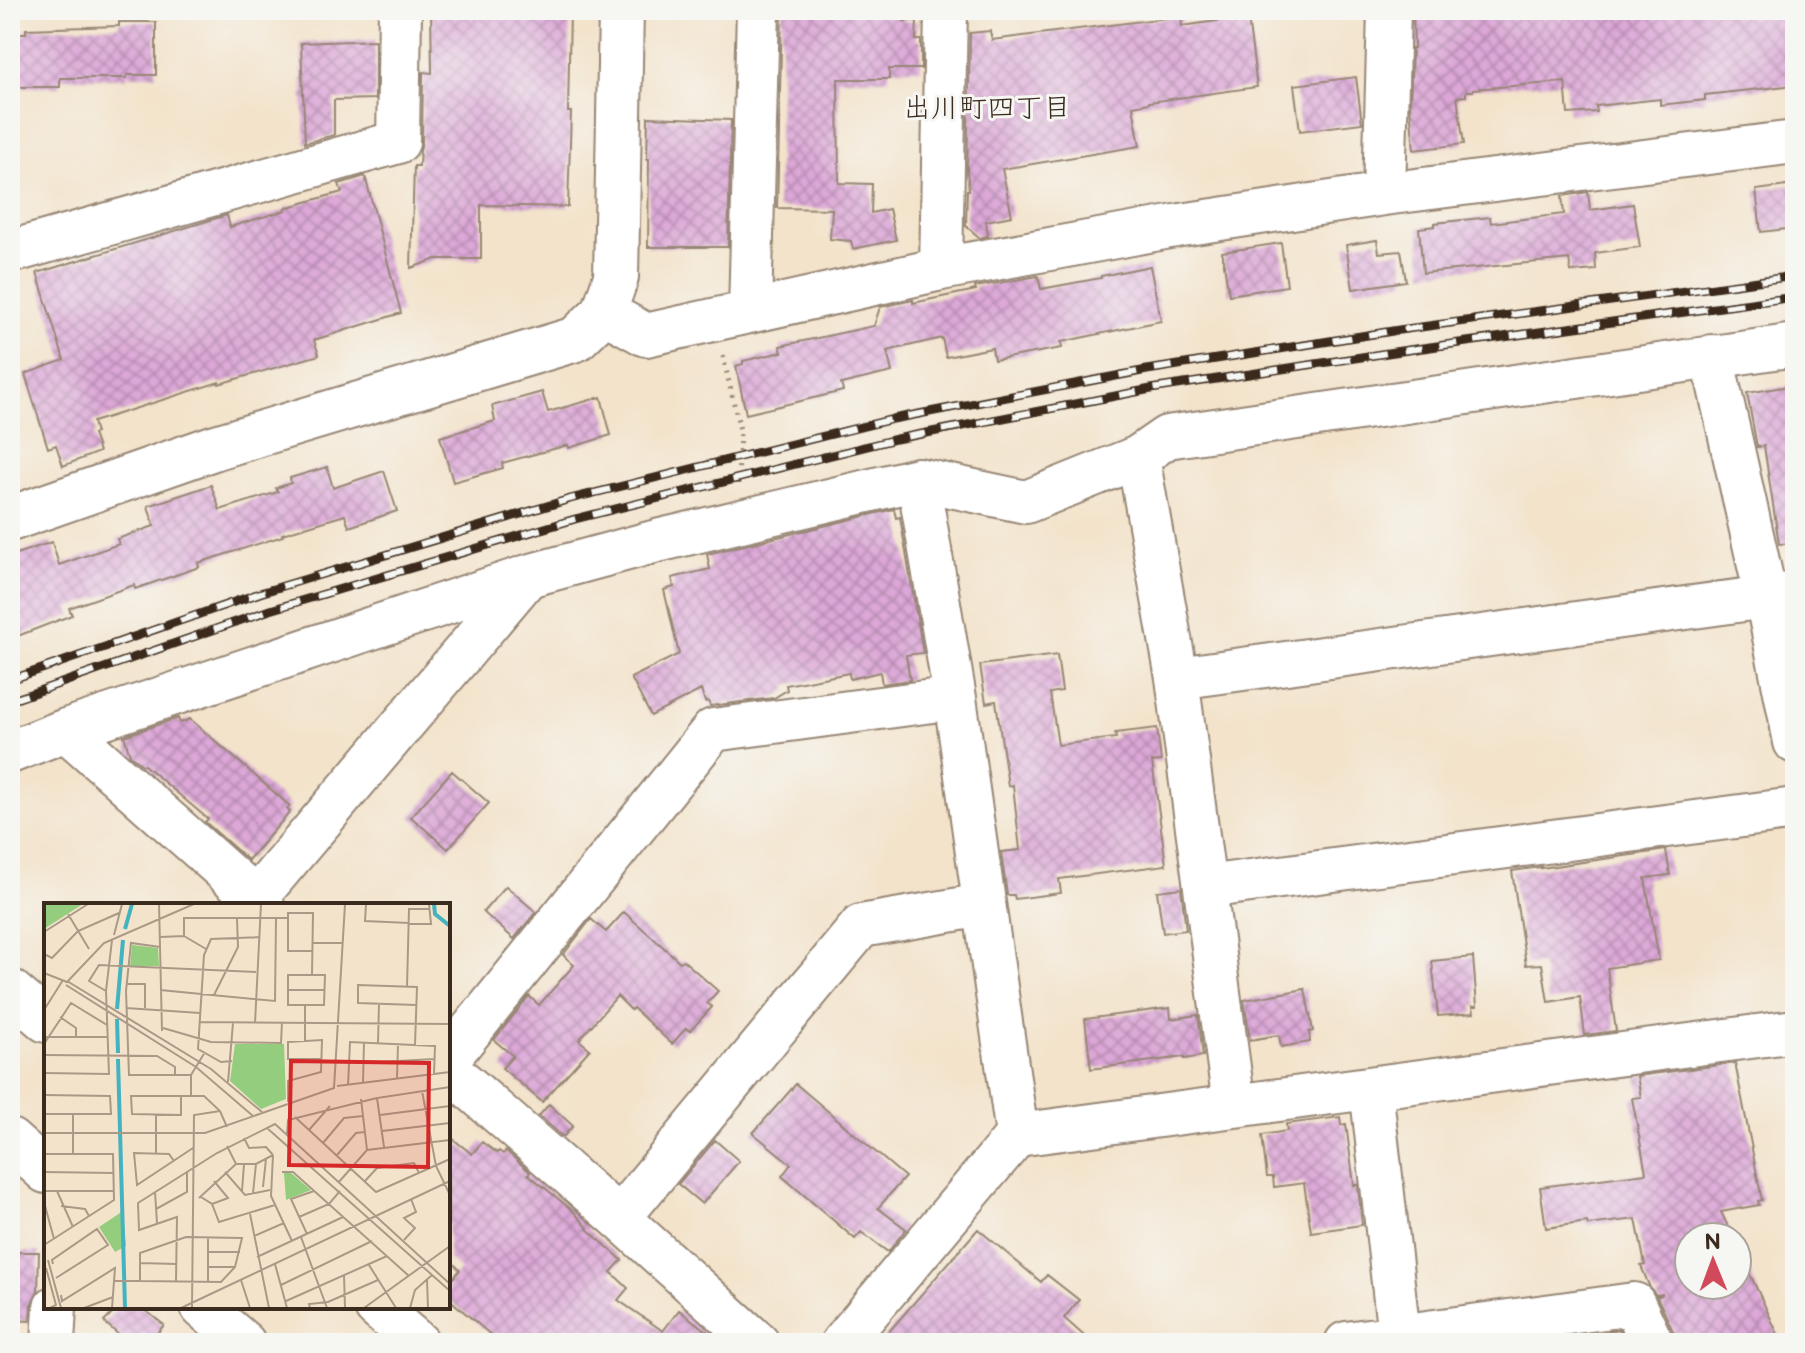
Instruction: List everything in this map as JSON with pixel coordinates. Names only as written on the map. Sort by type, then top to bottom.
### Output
[{"type":"street","points":[[10,252],[398,142],[400,10]]},
{"type":"street","points":[[10,519],[216,447],[576,339],[604,312],[616,277],[621,10]]},
{"type":"street","points":[[732,316],[758,10]]},
{"type":"street","points":[[941,269],[946,10]]},
{"type":"street","points":[[1384,194],[1389,10]]},
{"type":"street","points":[[604,312],[646,335],[941,269],[1181,225],[1384,194],[1795,142]]},
{"type":"street","points":[[10,752],[66,730],[528,576],[737,521],[918,479],[1026,502],[1138,457],[1167,437],[1795,345]]},
{"type":"street","points":[[1712,356],[1780,595],[1795,742]]},
{"type":"street","points":[[1138,457],[1177,678],[1234,1105]]},
{"type":"street","points":[[918,479],[955,698],[1017,1135]]},
{"type":"street","points":[[66,730],[260,902],[528,576]]},
{"type":"street","points":[[1177,678],[1780,595]]},
{"type":"street","points":[[450,1057],[713,730],[955,698]]},
{"type":"street","points":[[1205,887],[1795,809]]},
{"type":"street","points":[[619,1218],[861,926],[983,905]]},
{"type":"street","points":[[10,990],[44,1019]]},
{"type":"street","points":[[842,1343],[1017,1135],[1795,1031]]},
{"type":"street","points":[[450,1071],[758,1343]]},
{"type":"street","points":[[1371,1088],[1399,1336]]},
{"type":"street","points":[[10,1140],[44,1170]]},
{"type":"street","points":[[1346,1343],[1634,1304],[1652,1343]]},
{"type":"street","points":[[53,1343],[55,1309]]},
{"type":"street","points":[[204,1309],[244,1343]]},
{"type":"street","points":[[378,1309],[418,1343]]},
{"type":"path","points":[[732,316],[740,430],[737,521]]},
{"type":"building","points":[[431,10],[570,10],[568,207],[481,205],[481,259],[436,259],[411,268],[414,166],[419,166],[422,142],[423,72],[432,73]]},
{"type":"building","points":[[782,10],[905,10],[904,21],[917,21],[916,40],[921,40],[921,69],[889,69],[889,79],[838,79],[839,183],[872,184],[871,213],[889,209],[896,240],[853,249],[851,241],[830,239],[832,209],[777,208]]},
{"type":"building","points":[[1413,10],[1795,10],[1795,85],[1705,95],[1705,100],[1660,105],[1660,99],[1596,106],[1597,112],[1568,114],[1565,82],[1473,89],[1466,91],[1466,96],[1457,97],[1464,144],[1414,150],[1410,106]]},
{"type":"building","points":[[1181,16],[1182,26],[1248,18],[1257,87],[1133,106],[1140,146],[1002,169],[1012,216],[986,221],[988,236],[980,238],[966,226],[970,33],[990,31],[992,40]]},
{"type":"building","points":[[119,22],[156,22],[156,75],[60,78],[60,87],[10,87],[10,33],[26,33],[26,29],[119,26]]},
{"type":"building","points":[[375,40],[375,99],[334,100],[334,135],[305,143],[301,43]]},
{"type":"building","points":[[1356,77],[1362,123],[1300,131],[1294,85]]},
{"type":"building","points":[[648,117],[731,120],[728,247],[648,247]]},
{"type":"building","points":[[365,176],[401,313],[314,340],[319,355],[219,382],[93,422],[99,452],[63,466],[56,445],[48,448],[25,374],[64,360],[37,273],[227,215],[230,227],[342,192],[339,184]]},
{"type":"building","points":[[1795,185],[1795,228],[1761,232],[1756,190]]},
{"type":"building","points":[[1588,192],[1590,210],[1633,204],[1640,247],[1595,253],[1596,270],[1571,272],[1569,259],[1423,273],[1419,228],[1435,226],[1435,223],[1490,217],[1491,223],[1564,214],[1562,196]]},
{"type":"building","points":[[1377,240],[1379,253],[1401,251],[1406,281],[1353,289],[1346,245]]},
{"type":"building","points":[[1281,243],[1287,286],[1229,295],[1222,252]]},
{"type":"building","points":[[1150,266],[1161,321],[1061,342],[1062,348],[994,360],[992,348],[946,357],[942,338],[887,351],[892,372],[841,384],[843,391],[746,414],[736,366],[743,364],[743,361],[782,352],[780,346],[874,326],[880,307],[913,300],[913,303],[976,290],[975,287],[1038,276],[1041,289]]},
{"type":"building","points":[[1795,385],[1795,543],[1779,544],[1764,446],[1757,447],[1747,393]]},
{"type":"building","points":[[542,392],[548,412],[601,397],[611,435],[502,463],[503,468],[453,482],[440,437],[495,421],[492,406]]},
{"type":"building","points":[[327,467],[333,488],[384,471],[397,511],[349,527],[345,515],[282,534],[198,563],[199,567],[69,608],[72,615],[10,639],[10,556],[52,542],[59,565],[119,544],[117,539],[154,526],[148,506],[211,485],[220,510],[278,492],[276,488],[291,483],[290,478]]},
{"type":"building","points":[[894,509],[896,518],[900,517],[923,653],[906,655],[910,680],[882,684],[880,672],[850,679],[849,673],[786,685],[787,690],[774,698],[710,706],[701,690],[651,716],[631,678],[679,654],[664,590],[674,587],[672,578],[710,569],[707,554]]},
{"type":"building","points":[[1057,655],[1062,691],[1050,693],[1058,745],[1116,738],[1115,733],[1157,728],[1161,761],[1152,762],[1166,865],[1059,879],[1061,893],[1015,899],[1014,895],[1007,895],[1001,852],[1020,850],[1013,785],[1008,786],[996,701],[986,703],[980,665]]},
{"type":"building","points":[[178,718],[180,723],[190,719],[290,806],[287,809],[290,812],[248,860],[205,822],[208,819],[130,755],[124,736]]},
{"type":"building","points":[[452,771],[489,803],[448,849],[411,817]]},
{"type":"building","points":[[1666,850],[1670,875],[1645,878],[1659,960],[1607,968],[1616,1031],[1585,1035],[1580,997],[1548,1002],[1542,964],[1526,965],[1512,871]]},
{"type":"building","points":[[506,886],[536,912],[514,939],[483,912]]},
{"type":"building","points":[[1181,888],[1186,930],[1163,933],[1157,891]]},
{"type":"building","points":[[624,912],[718,991],[707,1003],[712,1007],[690,1031],[686,1028],[672,1044],[617,996],[579,1040],[590,1049],[542,1102],[502,1068],[513,1056],[494,1040],[529,996],[539,1005],[574,965],[563,955],[591,919],[606,932]]},
{"type":"building","points":[[1473,957],[1477,1006],[1473,1006],[1474,1013],[1438,1016],[1432,961]]},
{"type":"building","points":[[1305,989],[1313,1031],[1309,1032],[1310,1042],[1281,1047],[1279,1035],[1250,1040],[1244,1000]]},
{"type":"building","points":[[1170,1008],[1171,1019],[1198,1015],[1203,1056],[1091,1069],[1085,1019]]},
{"type":"building","points":[[1735,1063],[1762,1200],[1758,1201],[1759,1205],[1721,1212],[1725,1221],[1673,1221],[1673,1301],[1753,1301],[1753,1280],[1782,1343],[1676,1343],[1657,1297],[1663,1294],[1656,1295],[1650,1288],[1641,1266],[1645,1265],[1636,1219],[1546,1228],[1540,1187],[1646,1173],[1632,1098],[1641,1097],[1637,1076]]},
{"type":"building","points":[[796,1084],[905,1177],[878,1208],[906,1229],[888,1252],[861,1232],[855,1239],[782,1176],[791,1164],[753,1133]]},
{"type":"building","points":[[549,1104],[573,1126],[563,1137],[539,1116]]},
{"type":"building","points":[[1340,1117],[1341,1125],[1346,1124],[1362,1225],[1311,1232],[1304,1183],[1274,1187],[1273,1177],[1267,1177],[1262,1135],[1287,1131],[1286,1124]]},
{"type":"building","points":[[450,1137],[472,1154],[482,1142],[497,1153],[506,1151],[530,1172],[528,1174],[573,1211],[587,1229],[622,1260],[611,1272],[628,1288],[618,1300],[663,1331],[679,1310],[722,1343],[500,1343],[450,1300],[450,1282],[460,1270],[450,1260]]},
{"type":"building","points":[[715,1140],[739,1161],[702,1204],[678,1184]]},
{"type":"building","points":[[978,1229],[1041,1282],[1047,1275],[1079,1300],[1064,1318],[1092,1343],[879,1343]]},
{"type":"building","points":[[12,1252],[39,1252],[38,1291],[31,1305],[30,1321],[10,1320]]},
{"type":"building","points":[[117,1309],[144,1309],[164,1325],[149,1343],[128,1343],[104,1322]]},
{"type":"building","points":[[1620,1330],[1626,1343],[1583,1343],[1608,1332]]},
{"type":"railway","points":[[10,680],[260,593],[570,499],[893,419],[1147,370],[1399,330],[1795,276]]},
{"type":"railway","points":[[10,701],[267,611],[575,519],[896,439],[1151,389],[1795,297]]},
{"type":"district","name":"出川町四丁目","points":[[987,108]]}]
